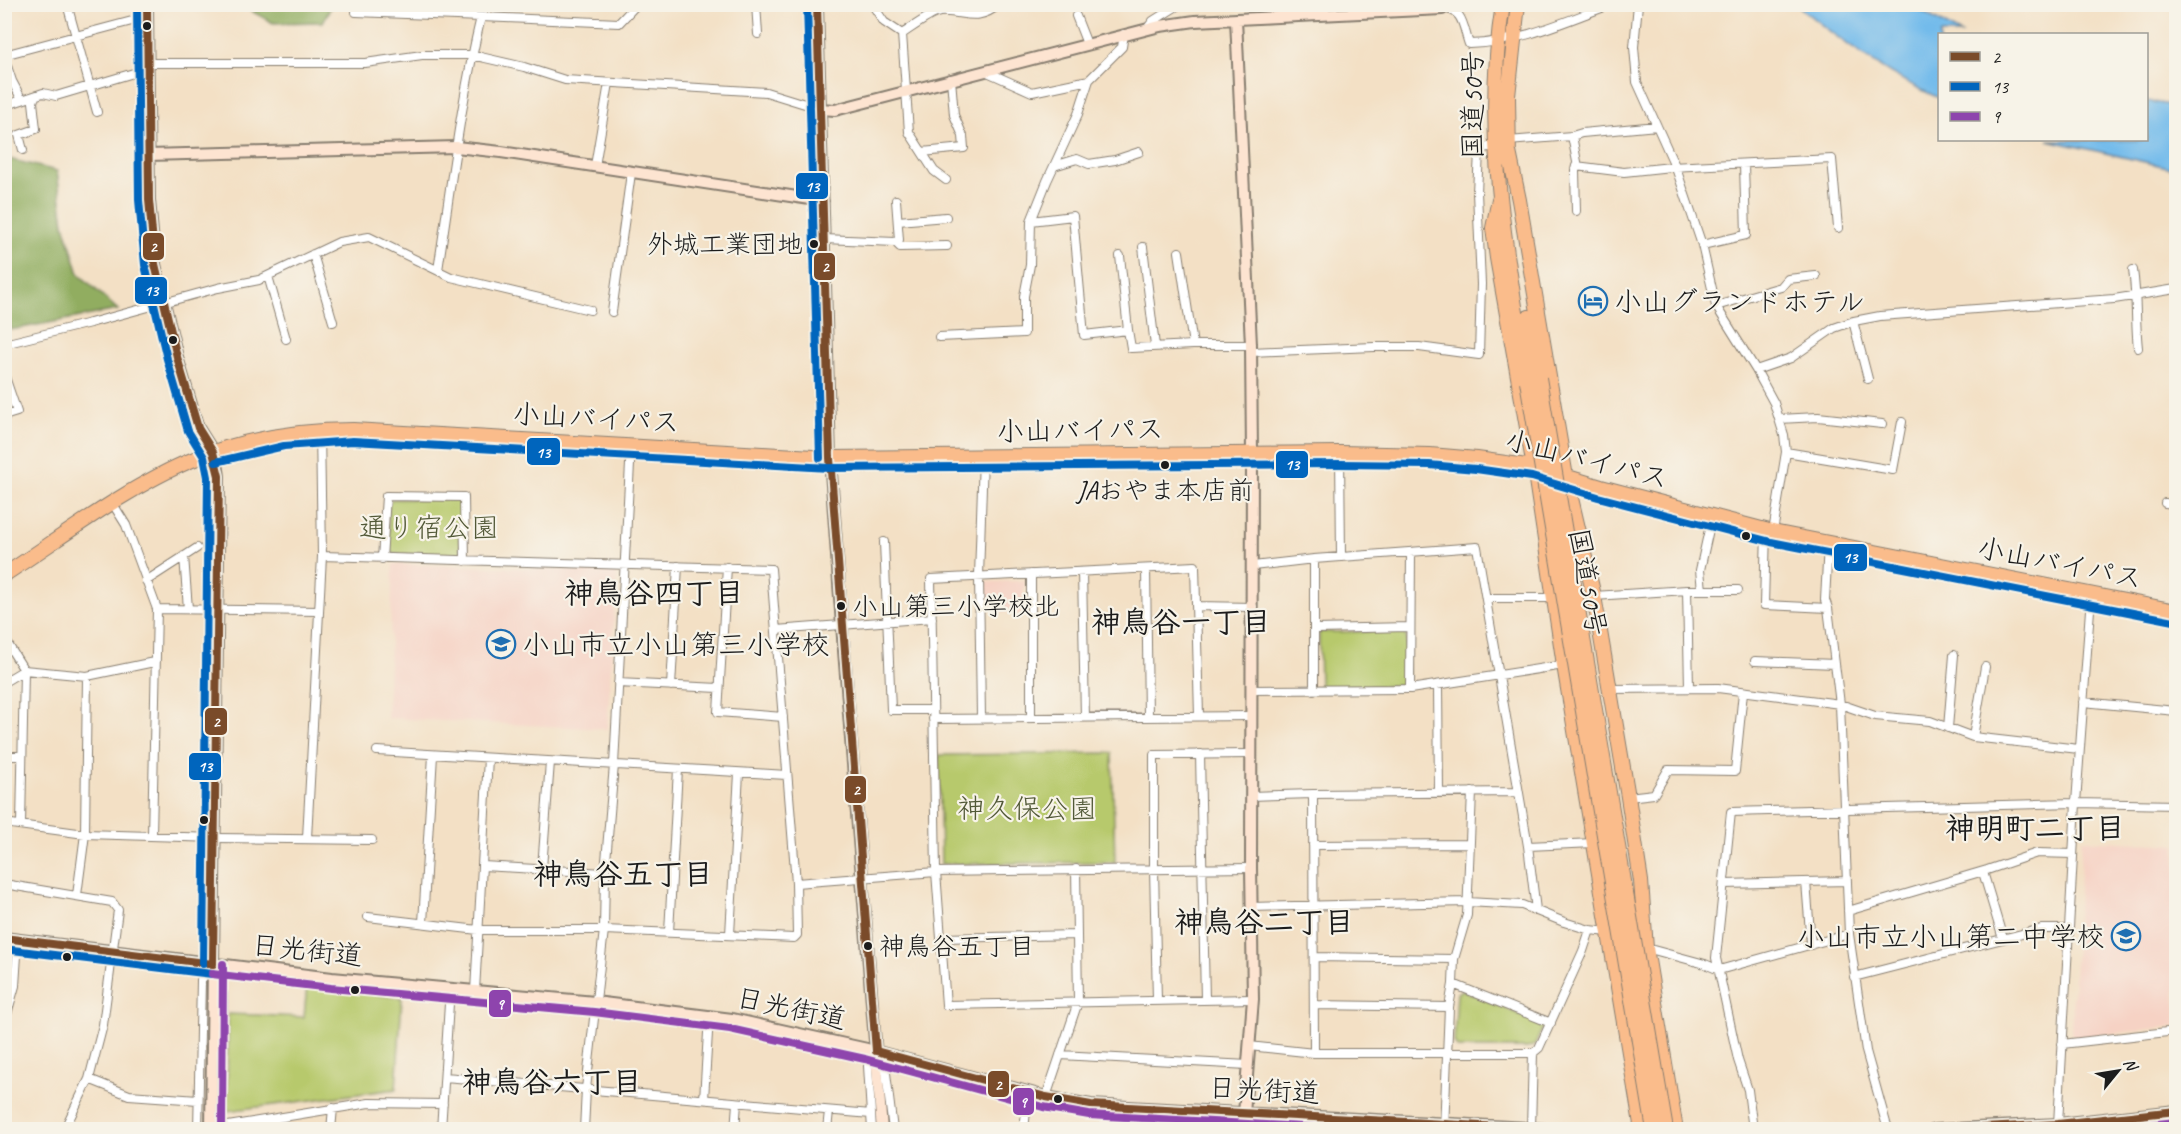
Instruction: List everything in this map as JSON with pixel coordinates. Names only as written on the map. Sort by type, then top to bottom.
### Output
[{"type":"highway","name":"国道50号","points":[[1503,4],[1497,41],[1494,91],[1510,187],[1533,379],[1654,1130]]},
{"type":"highway","name":"国道50号","points":[[1518,4],[1499,199],[1666,1130]]},
{"type":"highway","points":[[1504,146],[1519,200],[1566,477],[1594,596],[1641,881],[1646,948],[1676,1130]]},
{"type":"highway","points":[[1499,199],[1493,228],[1497,258],[1534,467],[1564,665],[1642,1130]]},
{"type":"highway","name":"小山バイパス","points":[[4,575],[165,473],[213,452],[272,436],[320,430],[353,430],[830,458],[1340,453],[1430,455],[1534,467],[1769,531],[2176,611]]},
{"type":"street","points":[[67,4],[97,112]]},
{"type":"street","points":[[147,4],[150,230],[163,303],[198,429],[218,463],[219,476],[211,1130]]},
{"type":"street","points":[[356,12],[619,23],[637,4]]},
{"type":"street","points":[[756,4],[758,34]]},
{"type":"street","points":[[818,4],[830,458],[882,1130]]},
{"type":"street","points":[[872,4],[884,22],[902,34]]},
{"type":"street","points":[[902,34],[938,12],[968,16],[990,12],[1000,4]]},
{"type":"street","points":[[1159,4],[1163,15]]},
{"type":"street","points":[[1147,28],[1153,21],[1180,4]]},
{"type":"street","points":[[4,106],[43,93],[56,96],[148,68],[365,63],[422,55],[472,55],[524,67],[565,80],[766,92],[792,102],[835,110],[1147,28],[1195,21],[1452,9],[1458,13],[1469,44],[1514,38],[1612,4]]},
{"type":"street","points":[[1638,4],[1634,47],[1637,82],[1676,168],[1702,244],[1716,306],[1774,403],[1784,435],[1786,452],[1769,531],[1764,605],[1828,608]]},
{"type":"street","points":[[1076,16],[1087,44]]},
{"type":"street","points":[[22,100],[12,81],[4,56],[147,17]]},
{"type":"street","points":[[438,270],[456,147],[481,17]]},
{"type":"street","points":[[1236,19],[1251,348],[1253,566],[1251,754],[1253,999],[1244,1114]]},
{"type":"street","points":[[902,34],[909,132],[934,171],[946,180]]},
{"type":"street","points":[[939,337],[1024,333],[1024,296],[1030,265],[1031,221],[1078,114],[1089,80],[1122,47],[1124,34]]},
{"type":"street","points":[[983,71],[1032,92],[1089,80]]},
{"type":"street","points":[[922,152],[964,148],[963,136],[954,115],[951,79]]},
{"type":"street","points":[[596,166],[609,83]]},
{"type":"street","points":[[23,150],[19,135],[36,129],[33,102],[35,96]]},
{"type":"street","points":[[1120,256],[1131,348],[1193,345],[1251,348],[1419,347],[1479,355],[1481,284],[1477,192],[1479,152],[1483,148],[1582,133],[1657,126]]},
{"type":"street","points":[[1572,136],[1578,167],[1575,168],[1576,211]]},
{"type":"street","points":[[148,155],[456,147],[823,201]]},
{"type":"street","points":[[1054,166],[1077,159],[1089,164],[1115,160],[1139,152]]},
{"type":"street","points":[[1578,167],[1624,172],[1832,159],[1838,228]]},
{"type":"street","points":[[1702,244],[1746,235],[1744,164]]},
{"type":"street","points":[[612,312],[632,173]]},
{"type":"street","points":[[895,242],[899,240],[896,200]]},
{"type":"street","points":[[1031,221],[1073,216],[1084,335],[1128,330]]},
{"type":"street","points":[[898,221],[946,217]]},
{"type":"street","points":[[4,344],[218,288],[259,280],[339,242],[369,237],[451,277],[590,310]]},
{"type":"street","points":[[824,239],[895,242],[900,247],[947,246]]},
{"type":"street","points":[[1143,247],[1155,346]]},
{"type":"street","points":[[1179,252],[1193,345]]},
{"type":"street","points":[[313,254],[333,322]]},
{"type":"street","points":[[2133,270],[2137,295],[2135,327],[2138,348]]},
{"type":"street","points":[[268,276],[286,339]]},
{"type":"street","points":[[1716,306],[1782,287],[1788,279],[1816,276]]},
{"type":"street","points":[[1756,370],[1791,358],[1834,328],[1853,321],[1880,316],[2029,307],[2176,289]]},
{"type":"street","points":[[1853,321],[1868,379]]},
{"type":"street","points":[[4,374],[17,412],[4,416]]},
{"type":"street","points":[[1779,419],[1818,417],[1882,424]]},
{"type":"street","points":[[1786,452],[1893,470],[1902,422]]},
{"type":"street","points":[[307,838],[322,556],[320,430]]},
{"type":"street","points":[[584,1130],[586,1089],[604,930],[605,873],[614,765],[630,445]]},
{"type":"street","points":[[1340,453],[1341,557]]},
{"type":"street","points":[[981,718],[979,576],[983,457]]},
{"type":"street","points":[[382,559],[386,496],[464,497],[465,561]]},
{"type":"street","points":[[2165,503],[2176,504]]},
{"type":"street","points":[[113,504],[126,525],[157,609],[154,662],[152,835]]},
{"type":"street","points":[[1702,590],[1700,570],[1712,516]]},
{"type":"street","points":[[884,542],[891,710],[933,710]]},
{"type":"street","points":[[1828,544],[1825,600],[1828,608],[1840,704],[1849,934],[1866,1051],[1888,1130]]},
{"type":"street","points":[[1253,566],[1314,559],[1478,547],[1528,846],[1536,910]]},
{"type":"street","points":[[146,581],[197,548]]},
{"type":"street","points":[[1410,689],[1411,552]]},
{"type":"street","points":[[184,556],[188,609]]},
{"type":"street","points":[[322,556],[771,569],[796,883],[797,935],[794,938],[604,930],[478,930],[368,917]]},
{"type":"street","points":[[1314,559],[1316,629],[1314,691]]},
{"type":"street","points":[[671,686],[678,566]]},
{"type":"street","points":[[1199,716],[1195,566],[931,579],[936,872],[946,1005],[1253,999]]},
{"type":"street","points":[[726,567],[718,712],[783,717]]},
{"type":"street","points":[[1146,569],[1148,716]]},
{"type":"street","points":[[1082,572],[1084,717]]},
{"type":"street","points":[[1031,574],[1031,718]]},
{"type":"street","points":[[1687,590],[1689,688]]},
{"type":"street","points":[[1594,596],[1687,590],[1738,590]]},
{"type":"street","points":[[2059,1127],[2079,749],[2091,596]]},
{"type":"street","points":[[1486,598],[1555,598]]},
{"type":"street","points":[[1197,606],[1253,607]]},
{"type":"street","points":[[157,609],[318,611]]},
{"type":"street","points":[[776,630],[932,618]]},
{"type":"street","points":[[1316,629],[1409,627]]},
{"type":"street","points":[[4,638],[24,670],[21,825]]},
{"type":"street","points":[[1948,728],[1954,655]]},
{"type":"street","points":[[1755,661],[1835,664]]},
{"type":"street","points":[[4,682],[24,670],[87,676],[154,662]]},
{"type":"street","points":[[1252,690],[1410,689],[1564,665]]},
{"type":"street","points":[[1973,737],[1985,667]]},
{"type":"street","points":[[77,895],[85,834],[87,676]]},
{"type":"street","points":[[618,683],[719,688]]},
{"type":"street","points":[[1438,686],[1438,792]]},
{"type":"street","points":[[1610,689],[1718,688],[1840,704],[1875,716],[1930,721],[1973,737],[2079,749]]},
{"type":"street","points":[[1628,797],[1654,794],[1668,770],[1735,771],[1743,692]]},
{"type":"street","points":[[2083,702],[2176,711]]},
{"type":"street","points":[[933,719],[1252,716]]},
{"type":"street","points":[[377,751],[788,775]]},
{"type":"street","points":[[1200,754],[1205,1000]]},
{"type":"street","points":[[1157,1000],[1154,755],[1251,754]]},
{"type":"street","points":[[423,923],[433,755]]},
{"type":"street","points":[[4,756],[22,756]]},
{"type":"street","points":[[475,991],[489,758]]},
{"type":"street","points":[[542,868],[550,762]]},
{"type":"street","points":[[669,932],[678,769]]},
{"type":"street","points":[[730,934],[739,773]]},
{"type":"street","points":[[1444,1127],[1449,1007],[1454,959],[1467,915],[1472,792]]},
{"type":"street","points":[[1251,796],[1518,792]]},
{"type":"street","points":[[1313,794],[1314,1053]]},
{"type":"street","points":[[1753,1130],[1748,1090],[1736,1050],[1716,958],[1731,813],[2076,803],[2176,805]]},
{"type":"street","points":[[4,824],[85,834],[372,840]]},
{"type":"street","points":[[1528,846],[1594,843]]},
{"type":"street","points":[[1313,844],[1469,844]]},
{"type":"street","points":[[1848,911],[1983,872],[2037,853],[2073,854]]},
{"type":"street","points":[[483,866],[605,873]]},
{"type":"street","points":[[796,883],[936,872],[1251,868]]},
{"type":"street","points":[[1046,1097],[1078,1002],[1076,869]]},
{"type":"street","points":[[1983,872],[2003,939]]},
{"type":"street","points":[[1724,884],[1847,881]]},
{"type":"street","points":[[1806,882],[1811,945]]},
{"type":"street","points":[[4,884],[112,902],[118,910],[103,1025],[88,1079],[64,1130]]},
{"type":"street","points":[[1251,907],[1467,902],[1521,905],[1590,930],[1609,932]]},
{"type":"street","points":[[1854,977],[2042,929],[2069,929]]},
{"type":"street","points":[[1249,1046],[1314,1053],[1533,1053],[1539,1048],[1551,1023],[1584,951],[1590,930]]},
{"type":"street","points":[[1646,948],[1719,970],[1849,934]]},
{"type":"street","points":[[941,938],[1077,936]]},
{"type":"street","name":"日光街道","points":[[4,938],[213,964],[595,1002],[756,1023],[1046,1097],[1091,1105],[1444,1127],[1564,1130]]},
{"type":"street","points":[[7,1014],[15,986],[18,940]]},
{"type":"street","points":[[1314,957],[1454,959]]},
{"type":"street","points":[[198,1130],[201,980],[213,964]]},
{"type":"street","points":[[213,964],[224,994],[222,1128],[369,1103],[443,1104]]},
{"type":"street","points":[[1453,984],[1551,1023]]},
{"type":"street","points":[[450,988],[441,1128],[485,1130]]},
{"type":"street","points":[[1315,1005],[1449,1007]]},
{"type":"street","points":[[704,1099],[709,1016]]},
{"type":"street","points":[[2062,1044],[2176,1031]]},
{"type":"street","points":[[1533,1053],[1534,1129]]},
{"type":"street","points":[[872,1130],[868,1066],[876,1054]]},
{"type":"street","points":[[876,1054],[886,1073],[893,1130]]},
{"type":"street","points":[[1060,1054],[1248,1065]]},
{"type":"street","points":[[445,1077],[871,1114]]},
{"type":"street","points":[[88,1079],[129,1095],[198,1100]]},
{"type":"street","points":[[1024,1130],[1028,1092]]},
{"type":"street","points":[[735,1130],[737,1103]]},
{"type":"street","points":[[331,1130],[333,1108]]},
{"type":"street","points":[[1141,1130],[1143,1108]]},
{"type":"street","points":[[827,1130],[829,1111]]},
{"type":"street","points":[[1934,1130],[2059,1127],[2176,1112]]},
{"type":"street","points":[[1285,1130],[1286,1116]]},
{"type":"shaded area","name":"小山市立小山第三小学校","points":[[393,564],[617,571],[607,729],[387,718]]},
{"type":"shaded area","points":[[1025,581],[1021,615],[985,609],[985,582]]},
{"type":"shaded area","name":"小山市立小山第二中学校","points":[[2082,840],[2176,845],[2176,1026],[2074,1038],[2071,1032]]},
{"type":"green space","points":[[243,4],[332,5],[323,22],[273,23],[244,7]]},
{"type":"green space","points":[[5,158],[57,171],[64,224],[79,274],[118,310],[11,330],[4,311]]},
{"type":"green space","name":"通り宿公園","points":[[392,499],[459,499],[463,502],[463,551],[459,557],[393,554],[389,549],[388,503]]},
{"type":"green space","points":[[1406,631],[1407,686],[1320,687],[1319,632]]},
{"type":"green space","name":"神久保公園","points":[[1112,753],[1115,862],[941,864],[939,755]]},
{"type":"green space","points":[[307,985],[402,998],[396,1089],[227,1111],[228,1014],[304,1017]]},
{"type":"green space","points":[[1463,990],[1544,1025],[1535,1045],[1527,1048],[1458,1048],[1454,1043],[1457,993]]},
{"type":"water","points":[[1797,5],[1911,5],[1959,33],[1938,33],[1938,98],[1901,79],[1830,32]]},
{"type":"water","points":[[2148,101],[2176,106],[2176,169],[2052,141],[2148,141]]},
{"type":"transit line","name":"13","points":[[137,4],[139,200],[145,265],[167,359],[188,431],[204,457],[208,477],[203,964]]},
{"type":"transit line","name":"2","points":[[147,4],[149,200],[155,264],[177,357],[198,428],[213,452],[219,476],[213,964]]},
{"type":"transit line","name":"13","points":[[807,4],[820,458]]},
{"type":"transit line","name":"2","points":[[817,4],[830,458],[876,1051]]},
{"type":"transit line","name":"13","points":[[216,462],[284,446],[353,441],[829,468],[1429,465],[1532,477],[1598,497],[1771,542],[2174,621]]},
{"type":"transit line","name":"2","points":[[4,938],[213,964]]},
{"type":"transit line","name":"13","points":[[4,949],[212,974]]},
{"type":"transit line","name":"9","points":[[222,1130],[223,964]]},
{"type":"transit line","name":"9","points":[[212,974],[331,988],[594,1012],[730,1029],[865,1059],[1043,1107],[1089,1115],[1356,1130]]},
{"type":"transit line","name":"2","points":[[876,1051],[1046,1097],[1091,1105],[1555,1130]]},
{"type":"transit line","name":"2","points":[[1944,1130],[2058,1124],[2176,1111]]},
{"type":"transit line","name":"9","points":[[2104,1130],[2176,1122]]},
{"type":"place","name":"外城工業団地","points":[[814,244]]},
{"type":"place","name":"小山グランドホテル","points":[[1593,301]]},
{"type":"place","name":"JAおやま本店前","points":[[1165,465]]},
{"type":"place","name":"小山第三小学校北","points":[[841,606]]},
{"type":"place","name":"小山市立小山第三小学校","points":[[501,644]]},
{"type":"place","name":"小山市立小山第二中学校","points":[[2126,936]]},
{"type":"place","name":"神鳥谷五丁目","points":[[868,946]]},
{"type":"district","name":"神鳥谷四丁目","points":[[654,593]]},
{"type":"district","name":"神鳥谷一丁目","points":[[1181,622]]},
{"type":"district","name":"神明町二丁目","points":[[2035,828]]},
{"type":"district","name":"神鳥谷五丁目","points":[[623,874]]},
{"type":"district","name":"神鳥谷二丁目","points":[[1264,922]]},
{"type":"district","name":"神鳥谷六丁目","points":[[552,1082]]}]
